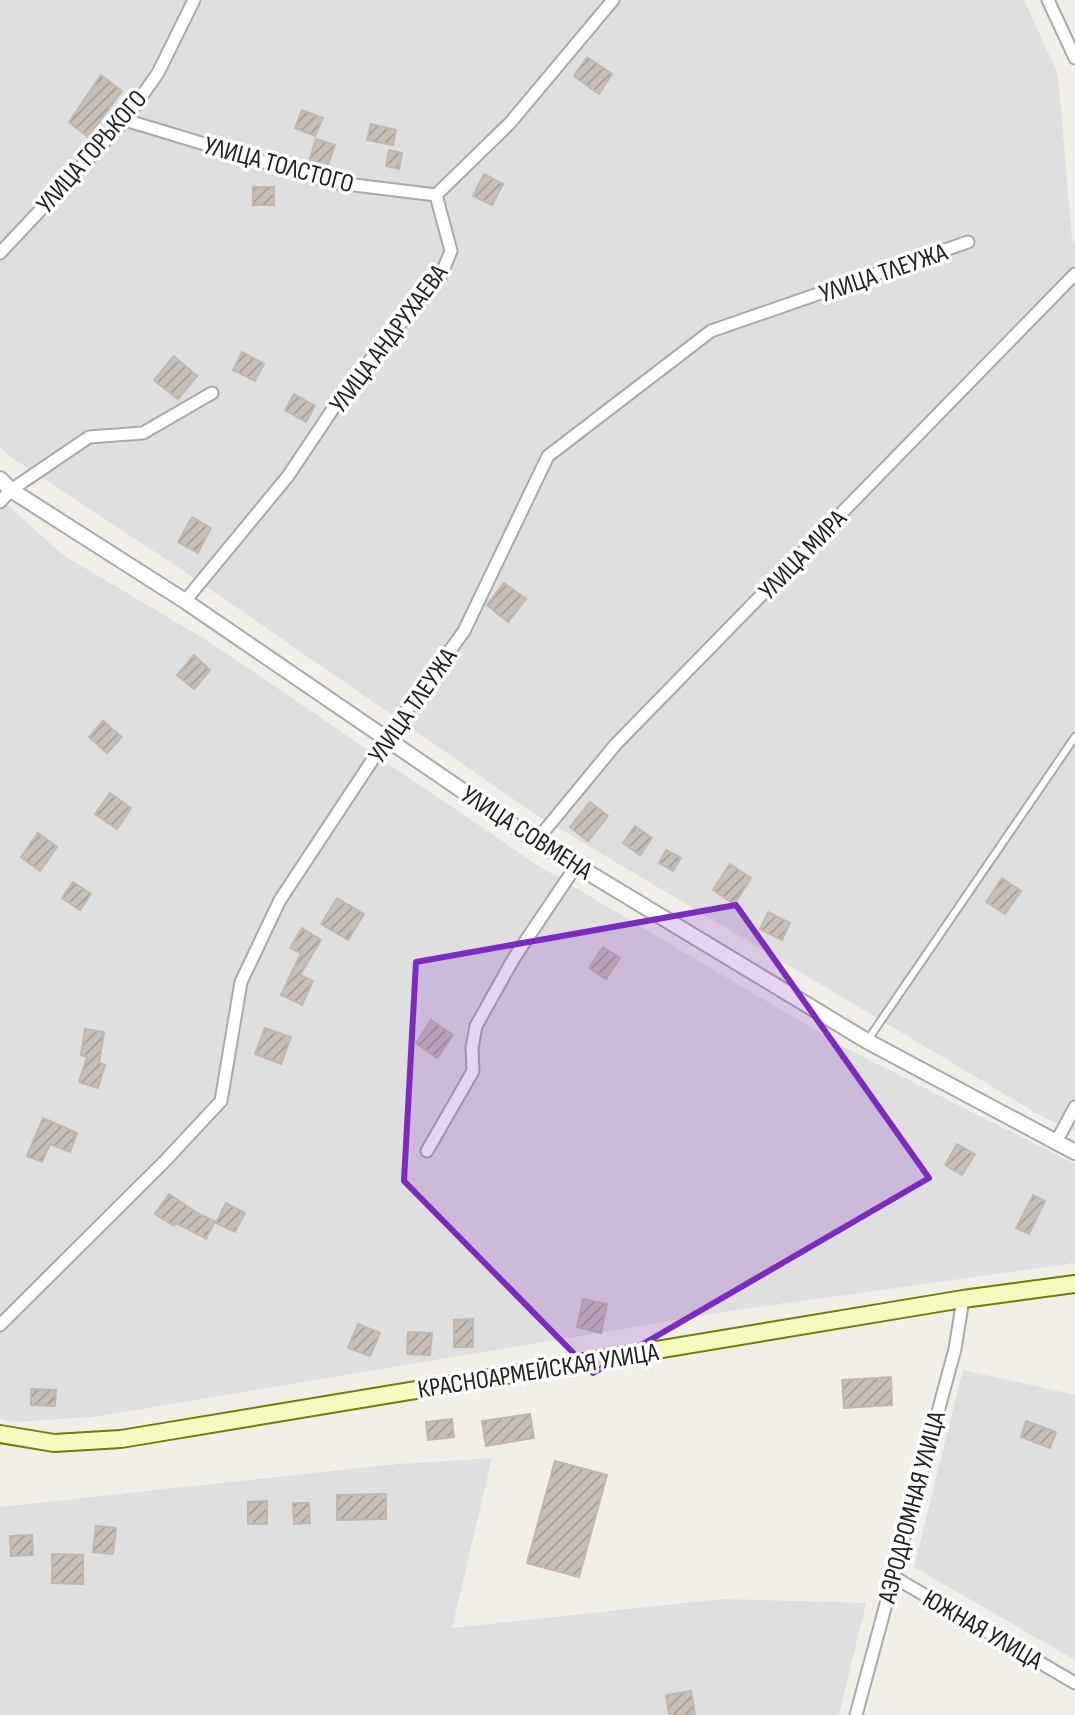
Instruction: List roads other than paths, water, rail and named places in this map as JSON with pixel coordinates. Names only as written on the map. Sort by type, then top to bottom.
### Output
[{"type":"main road","name":"КРАСНОАРМЕЙСКАЯ УЛИЦА","points":[[0,1434],[54,1443],[121,1439],[963,1299],[1075,1284]]},
{"type":"street","name":"УЛИЦА ГОРЬКОГО","points":[[0,253],[125,120],[158,73],[194,0]]},
{"type":"street","points":[[436,195],[510,123],[613,0]]},
{"type":"street","points":[[1048,0],[1075,58]]},
{"type":"street","name":"УЛИЦА ТОЛСТОГО","points":[[125,120],[330,182],[436,195]]},
{"type":"street","name":"УЛИЦА АНДРУХАЕВА","points":[[185,601],[288,476],[347,388],[441,275],[451,251],[436,195]]},
{"type":"street","name":"УЛИЦА ТЛЕУЖА","points":[[0,1325],[221,1101],[241,982],[280,900],[387,738],[464,631],[548,456],[711,331],[968,242]]},
{"type":"street","name":"УЛИЦА МИРА","points":[[536,841],[616,744],[1075,274]]},
{"type":"street","points":[[0,502],[6,484],[89,437],[143,433],[212,393]]},
{"type":"street","name":"УЛИЦА СОВМЕНА","points":[[6,484],[185,601],[576,866],[867,1041],[1075,1152]]},
{"type":"street","points":[[427,1151],[473,1071],[472,1048],[476,1026],[514,958],[576,866]]},
{"type":"street","points":[[1056,1142],[1075,1107]]},
{"type":"street","name":"АЭРОДРОМНАЯ УЛИЦА","points":[[856,1715],[955,1349],[963,1299]]},
{"type":"street","name":"ЮЖНАЯ УЛИЦА","points":[[892,1576],[1075,1683]]},
{"type":"lane","points":[[867,1041],[1075,737]]}]
